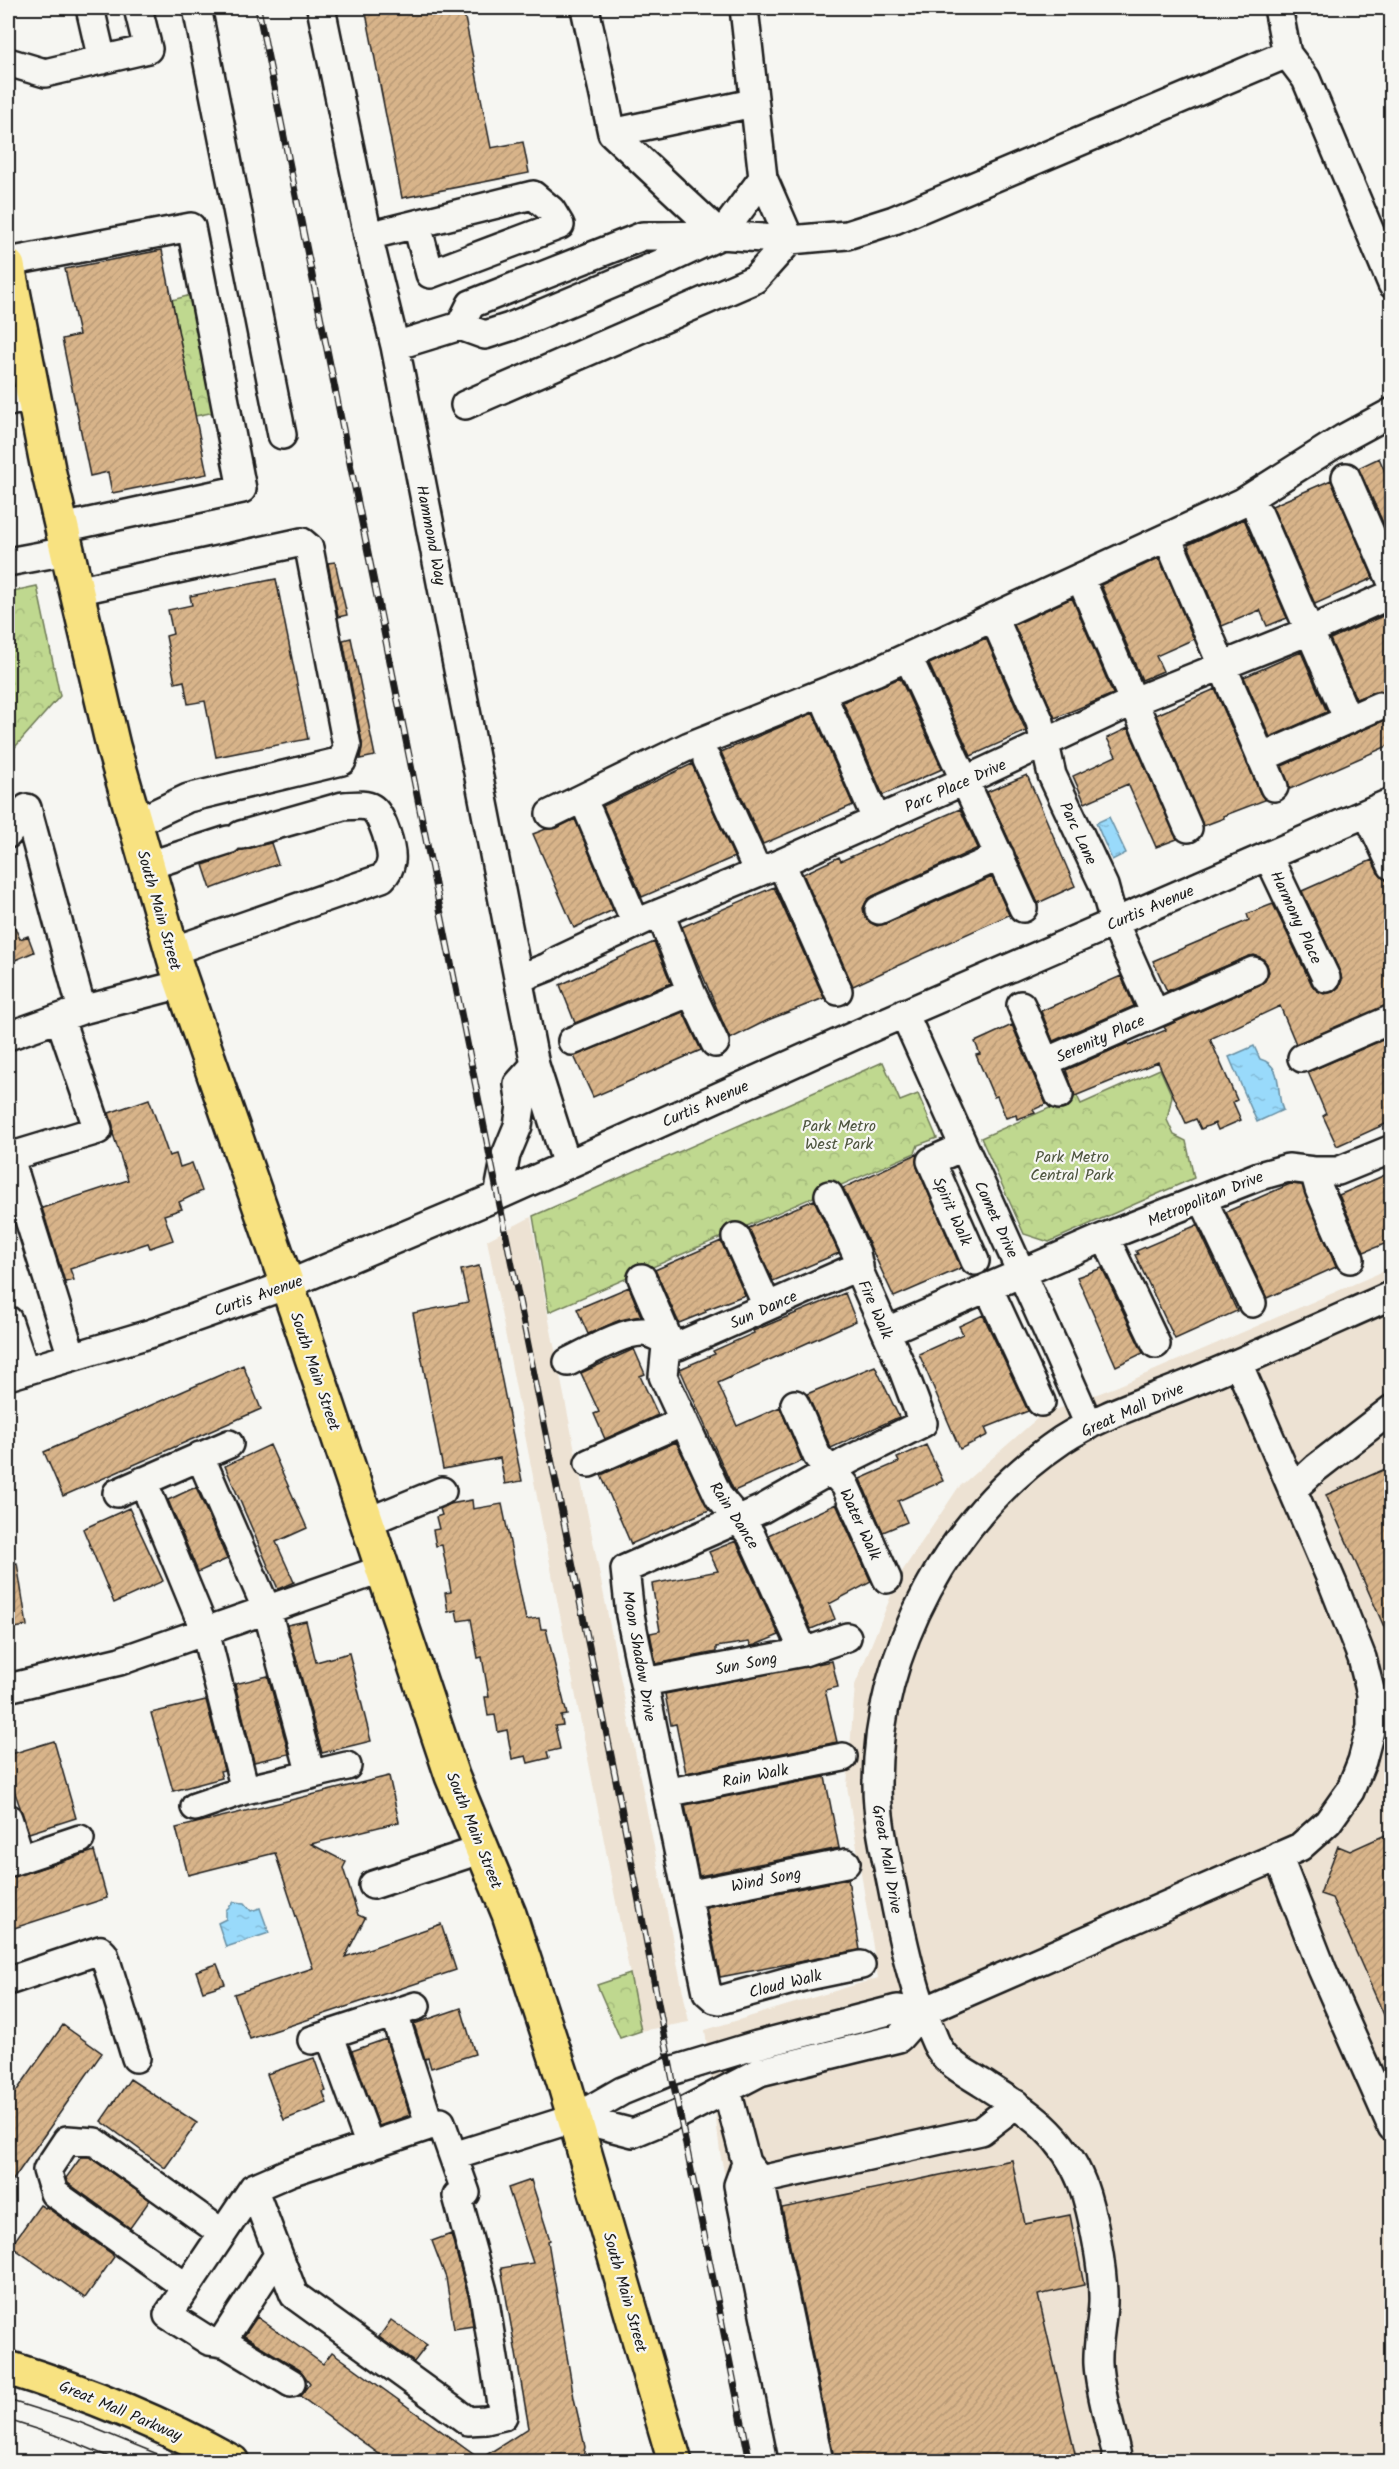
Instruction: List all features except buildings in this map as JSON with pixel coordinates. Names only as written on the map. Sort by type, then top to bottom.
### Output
[{"type":"main road","name":"South Main Street","points":[[8,271],[21,399],[64,540],[113,746],[182,984],[287,1285],[452,1776],[509,1914],[575,2118],[675,2462]]},
{"type":"main road","name":"Great Mall Parkway","points":[[8,2367],[96,2397],[179,2432],[232,2462]]},
{"type":"street","points":[[90,8],[102,60]]},
{"type":"street","points":[[8,62],[45,73],[148,49],[138,8]]},
{"type":"street","points":[[197,8],[282,435]]},
{"type":"street","name":"Hammond Way","points":[[321,8],[368,236],[395,346],[520,978],[535,1065],[567,1165]]},
{"type":"street","points":[[585,8],[612,133],[721,235]]},
{"type":"street","points":[[744,8],[763,178],[790,240]]},
{"type":"street","points":[[1278,8],[1287,54],[1306,79],[1392,284]]},
{"type":"street","points":[[460,326],[471,304],[643,236],[721,235],[790,240],[847,235],[894,220],[1287,54]]},
{"type":"street","points":[[612,133],[753,103]]},
{"type":"street","points":[[395,346],[460,326],[485,335],[510,327],[655,266],[721,235],[763,178]]},
{"type":"street","points":[[368,236],[533,195],[551,210],[560,225],[430,274],[417,225]]},
{"type":"street","points":[[8,271],[191,227],[242,489],[64,540],[8,562]]},
{"type":"street","points":[[465,405],[755,279],[790,240]]},
{"type":"street","points":[[550,814],[689,746],[875,672],[1243,502],[1344,438],[1392,412]]},
{"type":"street","points":[[1346,477],[1392,583]]},
{"type":"street","points":[[1259,514],[1347,720]]},
{"type":"street","points":[[76,591],[302,542],[309,548],[347,746],[342,761],[188,798],[135,823]]},
{"type":"street","points":[[1173,551],[1274,788]]},
{"type":"street","points":[[1086,591],[1188,828]]},
{"type":"street","name":"Parc Place Drive","points":[[520,978],[548,967],[647,918],[769,868],[964,781],[1132,702],[1309,631],[1392,594]]},
{"type":"street","name":"Parc Lane","points":[[999,629],[1040,722],[1052,775],[1104,886],[1114,922]]},
{"type":"street","points":[[914,670],[1023,908]]},
{"type":"street","points":[[1261,758],[1379,706]]},
{"type":"street","points":[[828,708],[876,819]]},
{"type":"street","points":[[707,760],[838,991]]},
{"type":"street","name":"Curtis Avenue","points":[[16,1373],[149,1334],[287,1285],[498,1196],[904,1013],[1392,802]]},
{"type":"street","points":[[147,866],[234,837],[343,806],[360,805],[373,808],[382,820],[392,860],[388,871],[382,878],[172,951]]},
{"type":"street","points":[[8,834],[27,808],[98,1130],[8,1155],[72,1357]]},
{"type":"street","points":[[589,813],[691,992],[715,1043]]},
{"type":"street","points":[[1367,813],[1392,866]]},
{"type":"street","points":[[879,910],[1000,856]]},
{"type":"street","name":"Harmony Place","points":[[1268,856],[1326,978]]},
{"type":"street","name":"Serenity Place","points":[[1114,922],[1155,1014]]},
{"type":"street","name":"Serenity Place","points":[[1045,1062],[1253,971]]},
{"type":"street","points":[[8,1036],[71,1015],[182,984]]},
{"type":"street","points":[[572,1041],[691,992]]},
{"type":"street","name":"Serenity Place","points":[[1022,1005],[1059,1095]]},
{"type":"street","name":"Comet Drive","points":[[904,1013],[1089,1425]]},
{"type":"street","points":[[1302,1058],[1392,1019]]},
{"type":"street","points":[[498,1196],[506,1155],[518,1126],[521,1106],[518,1084],[535,1065]]},
{"type":"street","name":"Spirit Walk","points":[[963,1147],[931,1161],[975,1260]]},
{"type":"street","name":"Metropolitan Drive","points":[[887,1331],[1105,1237],[1274,1170],[1288,1168],[1338,1171],[1392,1149]]},
{"type":"street","points":[[1314,1171],[1318,1189],[1350,1259]]},
{"type":"street","name":"Fire Walk","points":[[829,1194],[923,1423]]},
{"type":"street","points":[[1203,1200],[1252,1303]]},
{"type":"street","points":[[736,1237],[767,1306]]},
{"type":"street","points":[[1105,1237],[1156,1344]]},
{"type":"street","name":"Sun Dance","points":[[667,1343],[678,1346],[686,1343],[859,1266]]},
{"type":"street","points":[[642,1278],[667,1335],[667,1343]]},
{"type":"street","points":[[988,1287],[1041,1402]]},
{"type":"street","name":"Great Mall Drive","points":[[1118,2462],[1100,2383],[1098,2343],[1103,2302],[1102,2281],[1087,2200],[1074,2164],[1055,2136],[1016,2104],[945,2058],[922,2012],[908,1963],[879,1814],[878,1756],[886,1699],[911,1621],[938,1570],[956,1544],[1003,1490],[1062,1441],[1089,1425],[1238,1364],[1392,1295]]},
{"type":"street","points":[[8,1320],[16,1373]]},
{"type":"street","points":[[568,1362],[632,1333],[654,1334],[667,1343]]},
{"type":"street","name":"Rain Dance","points":[[667,1343],[663,1376],[719,1497],[751,1534],[804,1652]]},
{"type":"street","points":[[575,2118],[633,2133],[681,2113],[760,2072],[899,2038],[922,2012],[1300,1847],[1314,1836],[1340,1808],[1350,1791],[1362,1761],[1371,1727],[1372,1710],[1368,1676],[1238,1364]]},
{"type":"street","name":"Water Walk","points":[[795,1404],[817,1456],[845,1485],[887,1579]]},
{"type":"street","points":[[1292,1490],[1316,1467],[1392,1409]]},
{"type":"street","points":[[589,1463],[684,1420]]},
{"type":"street","name":"Moon Shadow Drive","points":[[710,1996],[705,1988],[630,1615],[625,1569],[762,1509],[923,1423]]},
{"type":"street","points":[[117,1493],[229,1444]]},
{"type":"street","points":[[200,1456],[267,1610],[311,1775]]},
{"type":"street","points":[[143,1481],[205,1631],[245,1790]]},
{"type":"street","points":[[367,1522],[442,1491]]},
{"type":"street","points":[[8,1688],[120,1661],[382,1569]]},
{"type":"street","name":"Sun Song","points":[[644,1682],[804,1652],[847,1637]]},
{"type":"street","name":"Rain Walk","points":[[666,1793],[843,1757]]},
{"type":"street","points":[[195,1807],[245,1790],[347,1766]]},
{"type":"street","points":[[8,1818],[14,1861],[81,1839]]},
{"type":"street","points":[[373,1885],[483,1849]]},
{"type":"street","points":[[1278,1856],[1322,1969],[1392,2127]]},
{"type":"street","name":"Wind Song","points":[[687,1895],[846,1863]]},
{"type":"street","points":[[8,1981],[100,1950],[104,1954],[136,2058]]},
{"type":"street","name":"Cloud Walk","points":[[710,1996],[720,2000],[803,1977],[861,1965]]},
{"type":"street","points":[[454,2156],[575,2118],[622,2091],[671,2071],[757,2045],[897,2009],[922,2012]]},
{"type":"street","points":[[370,2146],[320,2037],[405,2010],[430,2126]]},
{"type":"street","points":[[727,2090],[819,2462]]},
{"type":"street","points":[[748,2176],[981,2131],[1016,2104]]},
{"type":"street","points":[[253,2188],[294,2295],[468,2421],[503,2416],[484,2295],[454,2156],[441,2122],[253,2188],[168,2315],[209,2342],[225,2343],[291,2383]]},
{"type":"street","points":[[186,2287],[54,2193],[47,2170],[67,2140],[95,2142],[222,2233]]},
{"type":"street","points":[[748,2176],[794,2462]]},
{"type":"street","points":[[221,2343],[278,2255]]},
{"type":"shaded area","points":[[531,1217],[548,1315],[689,2022],[641,2031],[487,1240]]},
{"type":"shaded area","points":[[1391,1268],[1391,2461],[782,2461],[720,2152],[705,2030],[878,1978],[847,1786],[855,1685],[899,1576],[958,1488],[1040,1416],[1118,1386]]},
{"type":"green space","points":[[191,295],[215,412],[195,416],[172,300]]},
{"type":"green space","points":[[37,586],[60,696],[8,755],[8,592]]},
{"type":"green space","name":"Park Metro West Park","points":[[883,1062],[900,1101],[918,1094],[937,1138],[918,1145],[915,1153],[549,1312],[533,1216]]},
{"type":"green space","name":"Park Metro Central Park","points":[[1160,1069],[1172,1096],[1167,1120],[1174,1135],[1186,1141],[1194,1178],[1049,1242],[1024,1234],[981,1138],[1077,1096],[1081,1104]]},
{"type":"green space","points":[[630,1974],[641,2031],[620,2038],[597,1985]]},
{"type":"water","points":[[1109,817],[1126,853],[1112,860],[1096,823]]},
{"type":"water","points":[[1254,1046],[1260,1059],[1268,1063],[1276,1074],[1283,1110],[1257,1122],[1229,1057]]},
{"type":"water","points":[[234,1902],[244,1903],[251,1911],[260,1908],[269,1933],[226,1947],[218,1923],[226,1919],[226,1910]]},
{"type":"tram line","points":[[8,2400],[79,2422],[177,2462]]},
{"type":"tram line","points":[[8,2420],[64,2438],[121,2462]]},
{"type":"railway","points":[[258,8],[616,1780],[671,2071],[750,2462]]}]
